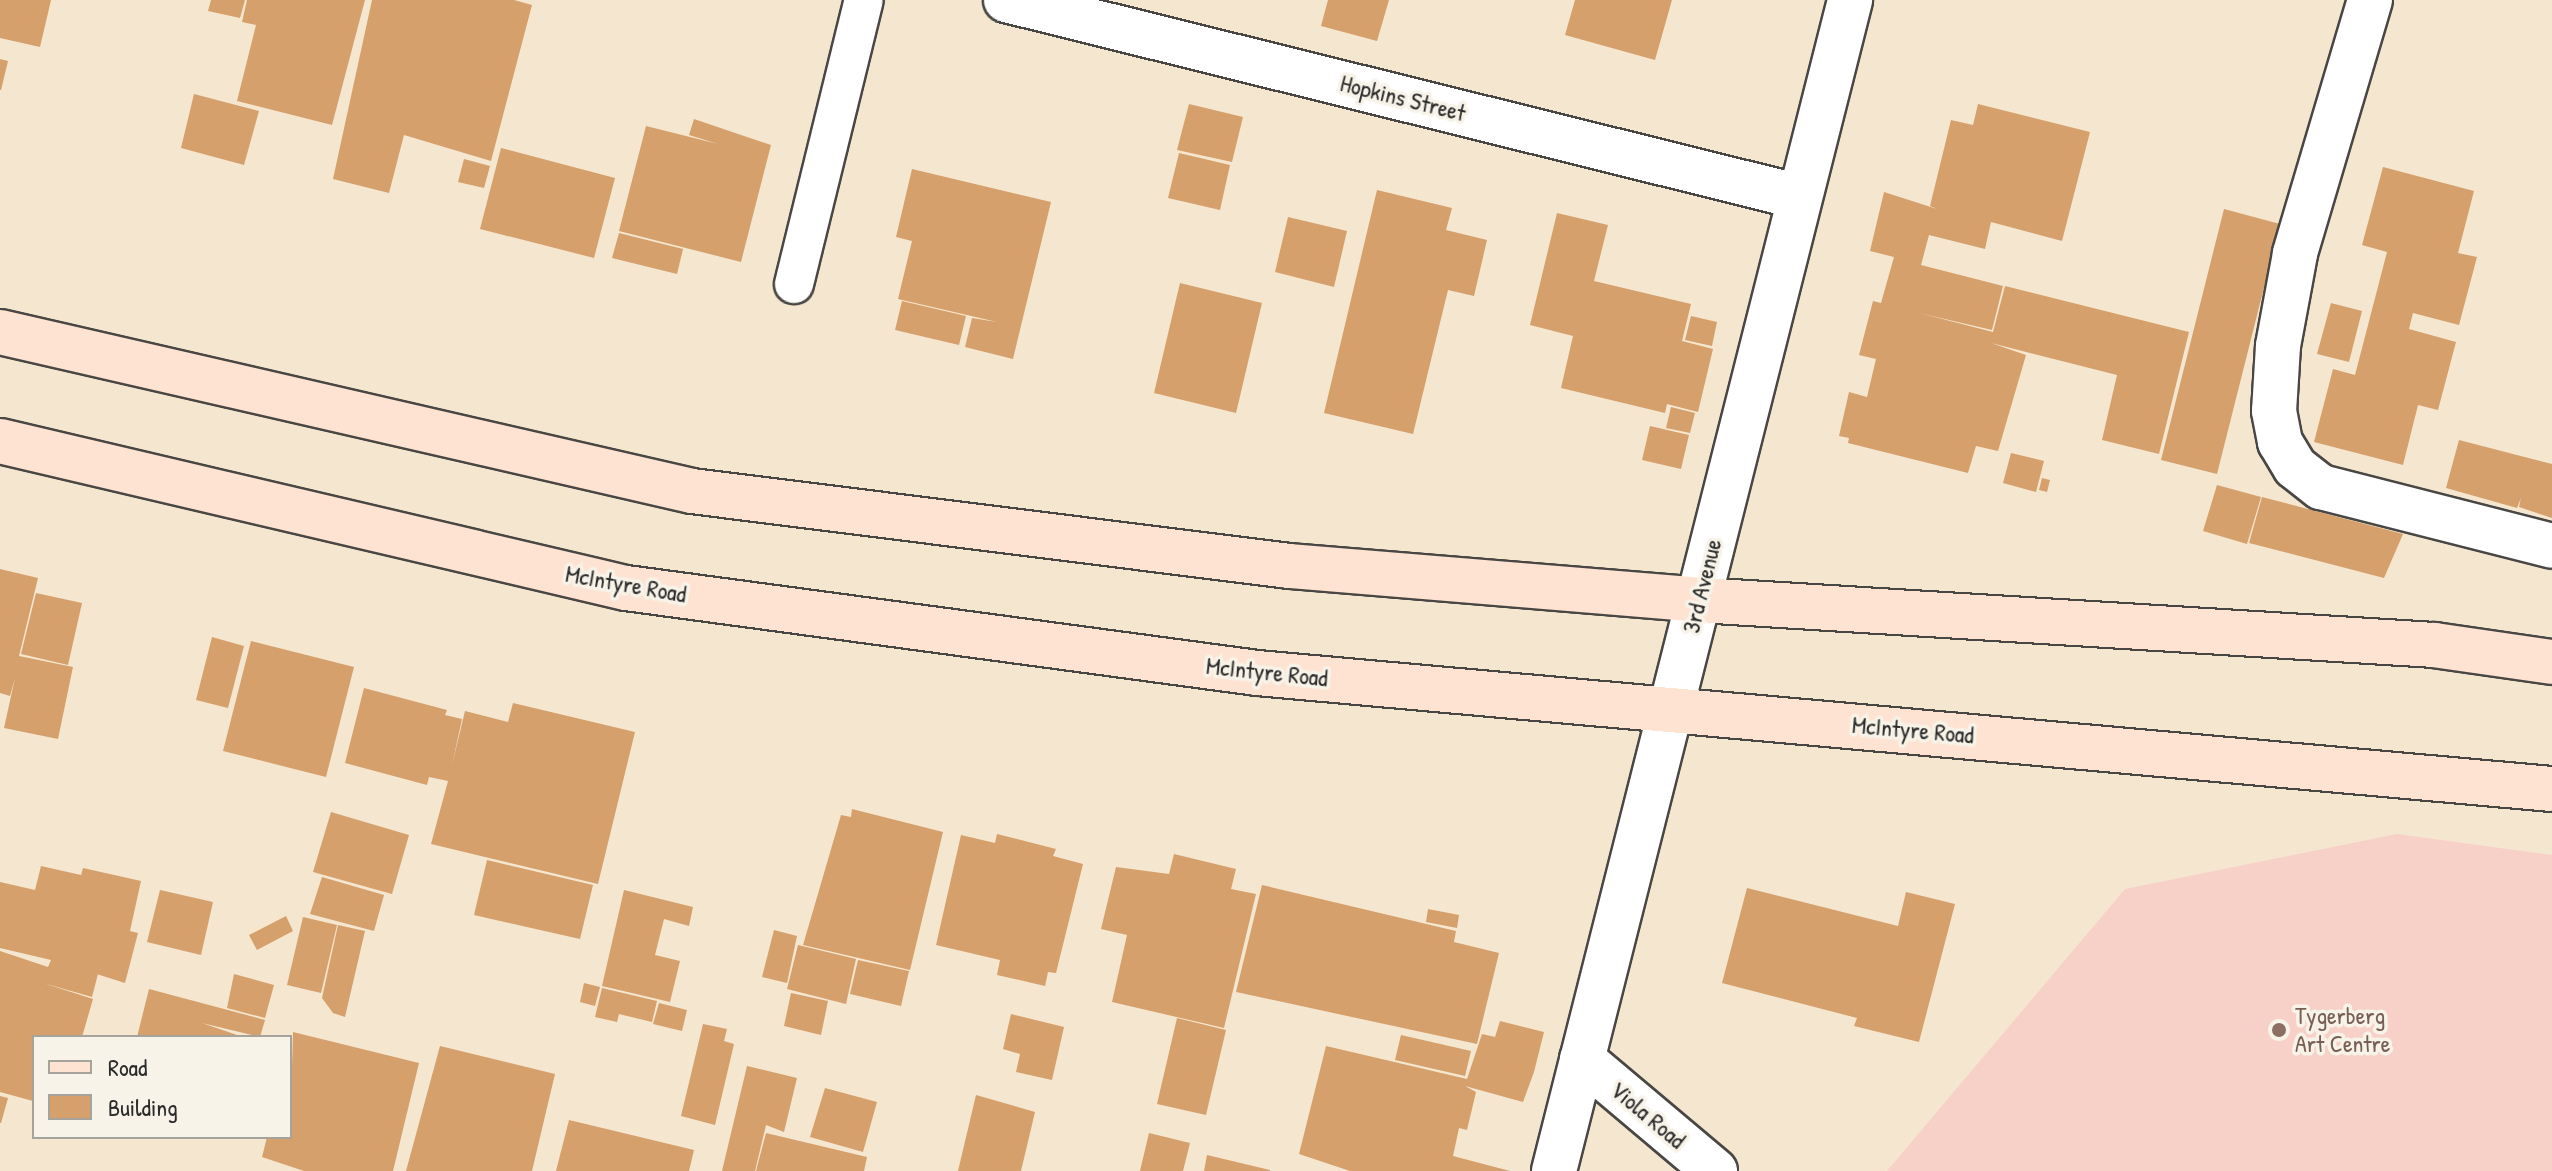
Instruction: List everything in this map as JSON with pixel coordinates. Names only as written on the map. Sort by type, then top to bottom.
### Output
[{"type":"main road","points":[[0,332],[692,491],[1289,566],[1699,600],[2434,645],[2552,662]]},
{"type":"main road","name":"McIntyre Road","points":[[0,441],[626,588],[1257,673],[2379,769],[2552,789]]},
{"type":"street","name":"Hopkins Street","points":[[1006,0],[1800,197]]},
{"type":"street","name":"3rd Avenue","points":[[1554,1171],[1850,0]]},
{"type":"street","points":[[2370,0],[2295,254],[2278,346],[2274,411],[2280,442],[2295,467],[2321,487],[2552,546]]},
{"type":"street","name":"Viola Road","points":[[1582,1059],[1715,1171]]},
{"type":"lane","points":[[794,284],[864,0]]},
{"type":"shaded area","name":"Tygerberg Art Centre","points":[[2397,834],[2552,855],[2552,1171],[1887,1171],[2125,889]]},
{"type":"building","points":[[0,0],[51,0],[40,47],[0,38]]},
{"type":"building","points":[[211,0],[245,0],[240,18],[208,11]]},
{"type":"building","points":[[247,0],[365,0],[332,125],[237,101],[256,25],[242,22]]},
{"type":"building","points":[[372,0],[514,0],[532,5],[491,161],[404,135],[389,193],[333,179]]},
{"type":"building","points":[[1328,0],[1389,0],[1377,41],[1321,26]]},
{"type":"building","points":[[1575,0],[1672,0],[1655,60],[1565,35]]},
{"type":"building","points":[[0,59],[8,61],[1,90],[0,90]]},
{"type":"building","points":[[194,94],[259,111],[244,165],[181,148]]},
{"type":"building","points":[[1189,104],[1243,117],[1232,162],[1177,150]]},
{"type":"building","points":[[1978,104],[2090,132],[2062,241],[1991,222],[1985,249],[1929,235],[1921,265],[2003,286],[1992,330],[1919,313],[1993,332],[2005,286],[2189,332],[2159,454],[2102,440],[2117,375],[1991,343],[2026,355],[1998,451],[1976,446],[1968,473],[1848,443],[1849,438],[1839,436],[1849,392],[1867,397],[1876,359],[1859,355],[1873,301],[1881,303],[1894,257],[1870,251],[1884,192],[1937,209],[1930,206],[1951,120],[1973,125]]},
{"type":"building","points":[[694,119],[771,145],[741,262],[619,231],[646,126],[718,144],[689,135]]},
{"type":"building","points":[[501,148],[615,178],[594,258],[480,229]]},
{"type":"building","points":[[1179,153],[1230,165],[1220,210],[1168,198]]},
{"type":"building","points":[[464,159],[490,166],[484,188],[458,182]]},
{"type":"building","points":[[2383,167],[2474,191],[2458,253],[2477,257],[2459,325],[2413,313],[2409,329],[2456,342],[2438,410],[2418,405],[2403,465],[2314,442],[2333,369],[2355,375],[2387,252],[2362,245]]},
{"type":"building","points":[[912,169],[1051,202],[1013,359],[965,347],[972,318],[997,322],[898,299],[912,241],[896,237]]},
{"type":"building","points":[[1377,190],[1452,208],[1446,230],[1487,240],[1474,296],[1448,290],[1413,434],[1324,413]]},
{"type":"building","points":[[2224,209],[2280,224],[2217,474],[2161,460]]},
{"type":"building","points":[[1557,213],[1608,225],[1594,281],[1691,304],[1682,341],[1713,349],[1698,412],[1667,404],[1665,413],[1561,388],[1573,336],[1530,325]]},
{"type":"building","points":[[1288,217],[1347,231],[1334,287],[1275,272]]},
{"type":"building","points":[[619,233],[683,249],[677,274],[612,258]]},
{"type":"building","points":[[1180,283],[1262,303],[1236,413],[1154,393]]},
{"type":"building","points":[[902,301],[966,316],[959,345],[895,330]]},
{"type":"building","points":[[2331,303],[2362,311],[2349,362],[2317,354]]},
{"type":"building","points":[[1691,316],[1717,322],[1712,346],[1685,340]]},
{"type":"building","points":[[1671,407],[1695,413],[1690,433],[1666,428]]},
{"type":"building","points":[[1650,426],[1689,435],[1681,469],[1642,460]]},
{"type":"building","points":[[2459,440],[2552,464],[2552,518],[2519,507],[2521,498],[2517,508],[2446,488]]},
{"type":"building","points":[[2011,453],[2044,461],[2036,492],[2003,483]]},
{"type":"building","points":[[2042,478],[2050,480],[2047,492],[2039,490]]},
{"type":"building","points":[[2217,485],[2261,497],[2247,544],[2203,531]]},
{"type":"building","points":[[2262,497],[2403,534],[2384,578],[2249,543]]},
{"type":"building","points":[[0,569],[38,578],[19,656],[73,667],[58,739],[4,728],[15,678],[10,696],[0,693]]},
{"type":"building","points":[[36,593],[82,603],[68,665],[21,654]]},
{"type":"building","points":[[212,637],[244,646],[228,708],[196,700]]},
{"type":"building","points":[[251,641],[354,667],[326,777],[223,751]]},
{"type":"building","points":[[364,688],[447,710],[445,715],[462,719],[452,765],[465,711],[508,722],[513,703],[635,732],[598,884],[431,844],[448,781],[429,777],[427,785],[345,763]]},
{"type":"building","points":[[852,809],[943,832],[910,970],[803,945],[841,815],[851,817]]},
{"type":"building","points":[[331,812],[409,835],[392,894],[313,872]]},
{"type":"building","points":[[997,834],[1056,849],[1053,856],[1083,864],[1056,973],[1048,972],[1045,986],[997,975],[1000,960],[936,945],[961,835],[995,843]]},
{"type":"building","points":[[1174,854],[1236,869],[1231,889],[1256,894],[1224,1028],[1112,1002],[1127,935],[1101,929],[1116,867],[1169,874]]},
{"type":"building","points":[[487,860],[593,885],[580,939],[474,915]]},
{"type":"building","points":[[41,866],[81,875],[83,868],[141,881],[130,931],[138,933],[125,983],[98,974],[92,997],[43,983],[93,999],[83,1035],[32,1035],[32,1101],[0,1092],[0,951],[48,967],[51,960],[0,948],[0,882],[35,890]]},
{"type":"building","points":[[322,877],[384,895],[374,931],[310,914]]},
{"type":"building","points":[[1262,885],[1456,931],[1454,942],[1499,953],[1477,1044],[1236,992]]},
{"type":"building","points":[[1747,888],[1898,926],[1906,892],[1955,904],[1919,1042],[1854,1026],[1857,1018],[1722,983]]},
{"type":"building","points":[[160,890],[213,902],[201,955],[147,942]]},
{"type":"building","points":[[624,890],[693,907],[689,926],[664,919],[655,955],[680,961],[670,1002],[602,986]]},
{"type":"building","points":[[1428,909],[1459,915],[1457,928],[1426,922]]},
{"type":"building","points":[[286,916],[293,931],[257,950],[249,935]]},
{"type":"building","points":[[303,917],[337,925],[321,993],[287,985]]},
{"type":"building","points":[[338,925],[365,931],[345,1017],[333,1013],[322,998]]},
{"type":"building","points":[[774,930],[797,936],[787,983],[762,977]]},
{"type":"building","points":[[798,945],[856,959],[846,1004],[787,989]]},
{"type":"building","points":[[858,960],[909,971],[901,1006],[850,994]]},
{"type":"building","points":[[234,974],[274,985],[265,1018],[227,1008]]},
{"type":"building","points":[[584,983],[600,987],[595,1006],[580,1002]]},
{"type":"building","points":[[602,988],[657,1001],[652,1022],[619,1014],[617,1022],[595,1017]]},
{"type":"building","points":[[149,989],[265,1020],[261,1035],[202,1023],[237,1035],[138,1035]]},
{"type":"building","points":[[791,993],[828,1001],[821,1035],[784,1026]]},
{"type":"building","points":[[659,1003],[687,1010],[682,1031],[653,1024]]},
{"type":"building","points":[[1011,1014],[1064,1027],[1052,1080],[1016,1072],[1020,1054],[1003,1049]]},
{"type":"building","points":[[1177,1018],[1226,1030],[1206,1115],[1157,1104]]},
{"type":"building","points":[[1500,1021],[1544,1032],[1534,1072],[1523,1102],[1465,1086],[1476,1092],[1467,1130],[1459,1128],[1453,1156],[1510,1171],[1350,1171],[1299,1154],[1326,1046],[1467,1079],[1482,1034],[1495,1037]]},
{"type":"building","points":[[703,1024],[727,1029],[724,1041],[734,1044],[715,1125],[681,1116]]},
{"type":"building","points":[[293,1032],[419,1063],[393,1171],[304,1171],[262,1157],[266,1139],[292,1139]]},
{"type":"building","points":[[1401,1035],[1471,1051],[1465,1076],[1395,1060]]},
{"type":"building","points":[[440,1046],[555,1074],[532,1171],[406,1171]]},
{"type":"building","points":[[747,1066],[797,1078],[784,1132],[766,1125],[755,1171],[722,1171]]},
{"type":"building","points":[[825,1088],[877,1102],[863,1152],[810,1137]]},
{"type":"building","points":[[976,1095],[1035,1112],[1021,1171],[958,1171]]},
{"type":"building","points":[[0,1096],[8,1098],[1,1123],[0,1123]]},
{"type":"building","points":[[569,1120],[694,1150],[689,1171],[556,1171]]},
{"type":"building","points":[[766,1133],[867,1157],[864,1171],[756,1171]]},
{"type":"building","points":[[1149,1133],[1190,1143],[1183,1171],[1140,1171]]},
{"type":"building","points":[[1207,1155],[1270,1170],[1270,1171],[1204,1171]]},
{"type":"place","name":"Tygerberg Art Centre","points":[[2279,1030]]}]
